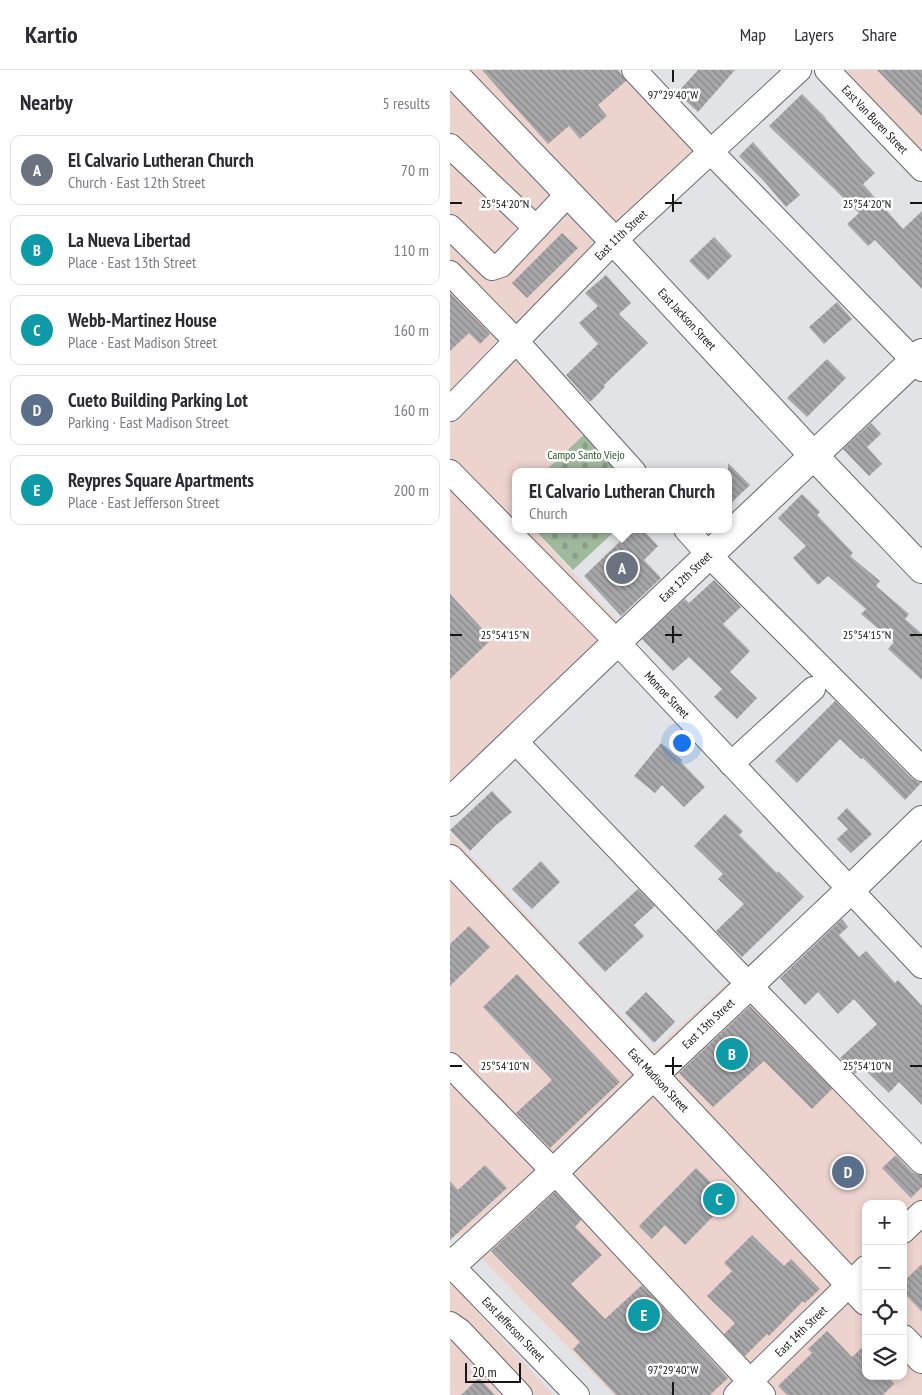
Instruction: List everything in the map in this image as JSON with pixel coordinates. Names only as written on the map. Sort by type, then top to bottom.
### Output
[{"type":"main road","name":"East Jackson Street","points":[[450,70],[614,241],[922,569]]},
{"type":"main road","name":"East 12th Street","points":[[450,802],[814,456],[919,361]]},
{"type":"main road","name":"East 13th Street","points":[[450,1265],[554,1172],[922,820]]},
{"type":"main road","name":"East Madison Street","points":[[450,860],[653,1076],[860,1284]]},
{"type":"main road","points":[[907,1343],[922,1358]]},
{"type":"street","points":[[634,70],[711,152],[919,361]]},
{"type":"street","name":"East 11th Street","points":[[450,409],[614,241],[800,70]]},
{"type":"street","name":"East Van Buren Street","points":[[827,70],[922,169]]},
{"type":"street","points":[[450,146],[536,228]]},
{"type":"street","points":[[450,227],[492,268],[502,266],[568,194]]},
{"type":"street","points":[[450,272],[516,341],[630,468]]},
{"type":"street","name":"Monroe Street","points":[[450,472],[617,642],[922,966]]},
{"type":"street","points":[[690,533],[709,555],[922,769]]},
{"type":"street","points":[[731,764],[813,688]]},
{"type":"street","points":[[514,740],[922,1162]]},
{"type":"street","points":[[450,1065],[554,1172],[750,1391]]},
{"type":"street","points":[[907,1227],[922,1213]]},
{"type":"street","name":"East Jefferson Street","points":[[450,1265],[577,1395]]},
{"type":"street","name":"East 14th Street","points":[[750,1391],[860,1284]]},
{"type":"street","points":[[450,1324],[460,1331],[520,1395]]},
{"type":"street","points":[[450,1349],[479,1351]]},
{"type":"shaded area","points":[[450,70],[618,70],[698,150],[514,324],[600,420],[548,468],[512,468],[512,501],[509,503],[512,506],[512,533],[537,533],[617,621],[450,792]]},
{"type":"shaded area","points":[[826,70],[922,70],[922,159]]},
{"type":"shaded area","points":[[450,833],[653,1051],[733,978],[922,1180],[922,1395],[614,1395],[450,1226]]},
{"type":"shaded area","points":[[452,1284],[553,1395],[450,1395],[450,1286]]},
{"type":"green space","name":"Campo Santo Viejo","points":[[587,432],[623,468],[548,468]]},
{"type":"green space","points":[[538,533],[613,533],[573,570]]},
{"type":"building","points":[[482,70],[618,70],[626,81],[598,105],[607,116],[580,139],[569,126],[548,144]]},
{"type":"building","points":[[698,70],[735,70],[698,112],[677,93]]},
{"type":"building","points":[[877,70],[922,70],[922,116]]},
{"type":"building","points":[[802,94],[875,173],[863,184],[903,229],[922,211],[922,289],[875,240],[868,246],[847,224],[859,213],[769,126]]},
{"type":"building","points":[[753,142],[800,195],[786,207],[739,156]]},
{"type":"building","points":[[562,233],[578,248],[527,298],[512,283]]},
{"type":"building","points":[[714,237],[732,256],[708,280],[689,261]]},
{"type":"building","points":[[606,275],[631,303],[619,314],[648,343],[604,385],[605,387],[590,402],[566,375],[598,344],[579,323],[598,306],[585,293]]},
{"type":"building","points":[[450,293],[490,334],[480,344],[469,333],[450,351]]},
{"type":"building","points":[[837,302],[852,319],[824,344],[809,327]]},
{"type":"building","points":[[827,359],[846,378],[807,417],[787,398]]},
{"type":"building","points":[[871,423],[881,434],[867,447],[882,464],[869,476],[843,449]]},
{"type":"building","points":[[728,463],[750,485],[732,502],[732,468],[728,468]]},
{"type":"building","points":[[802,494],[820,512],[817,515],[853,553],[850,556],[880,581],[876,586],[909,614],[905,619],[922,634],[922,680],[888,649],[894,642],[861,614],[866,609],[828,576],[818,585],[793,558],[806,546],[778,518]]},
{"type":"building","points":[[629,533],[646,533],[658,546],[644,560],[661,578],[621,616],[584,576]]},
{"type":"building","points":[[714,580],[741,607],[723,624],[750,651],[730,672],[757,698],[737,719],[714,697],[722,689],[689,657],[673,671],[642,639],[685,599],[689,603]]},
{"type":"building","points":[[450,594],[492,639],[450,679]]},
{"type":"building","points":[[835,701],[912,779],[922,782],[905,800],[863,758],[861,759],[840,739],[797,783],[775,761]]},
{"type":"building","points":[[661,743],[682,760],[681,762],[705,787],[684,807],[662,785],[655,793],[634,776]]},
{"type":"building","points":[[492,791],[512,812],[470,851],[450,830]]},
{"type":"building","points":[[847,808],[872,834],[851,853],[837,839],[848,829],[837,818]]},
{"type":"building","points":[[725,814],[743,831],[739,835],[804,897],[742,957],[716,931],[744,904],[718,879],[723,874],[694,846]]},
{"type":"building","points":[[541,861],[560,882],[532,909],[512,889]]},
{"type":"building","points":[[638,889],[655,906],[634,925],[644,936],[605,972],[578,943]]},
{"type":"building","points":[[842,919],[848,927],[839,935],[859,957],[866,951],[895,983],[898,980],[922,1006],[922,1105],[899,1082],[889,1093],[862,1067],[855,1074],[840,1058],[877,1024],[854,999],[838,1014],[818,992],[805,1005],[780,978]]},
{"type":"building","points":[[469,926],[490,947],[450,986],[450,944]]},
{"type":"building","points":[[517,974],[620,1082],[550,1148],[516,1113],[552,1080],[483,1007]]},
{"type":"building","points":[[646,992],[675,1022],[654,1043],[625,1013]]},
{"type":"building","points":[[750,1006],[832,1089],[812,1109],[764,1061],[713,1107],[679,1073]]},
{"type":"building","points":[[896,1155],[912,1172],[922,1175],[922,1187],[911,1198],[882,1168]]},
{"type":"building","points":[[485,1165],[507,1188],[450,1240],[450,1181],[458,1190]]},
{"type":"building","points":[[696,1168],[729,1200],[685,1245],[665,1225],[652,1239],[639,1226]]},
{"type":"building","points":[[555,1192],[581,1220],[575,1227],[602,1255],[571,1284],[605,1319],[642,1285],[728,1378],[710,1395],[616,1395],[573,1349],[580,1342],[491,1251]]},
{"type":"building","points":[[752,1235],[784,1266],[791,1259],[820,1289],[805,1303],[803,1301],[769,1336],[767,1334],[745,1356],[724,1334],[735,1323],[707,1296],[732,1271],[724,1263]]},
{"type":"building","points":[[922,1264],[922,1312],[907,1296],[907,1278]]},
{"type":"building","points":[[827,1331],[852,1357],[862,1348],[862,1380],[890,1380],[894,1384],[883,1395],[787,1395],[778,1386],[812,1353],[808,1349]]},
{"type":"building","points":[[479,1378],[495,1395],[461,1395]]},
{"type":"place","name":"El Calvario Lutheran Church","points":[[622,568]]},
{"type":"place","name":"La Nueva Libertad","points":[[732,1054]]},
{"type":"place","name":"Cueto Building Parking Lot","points":[[848,1172]]},
{"type":"place","name":"Webb-Martinez House","points":[[719,1199]]},
{"type":"place","name":"Reypres Square Apartments","points":[[644,1315]]}]
